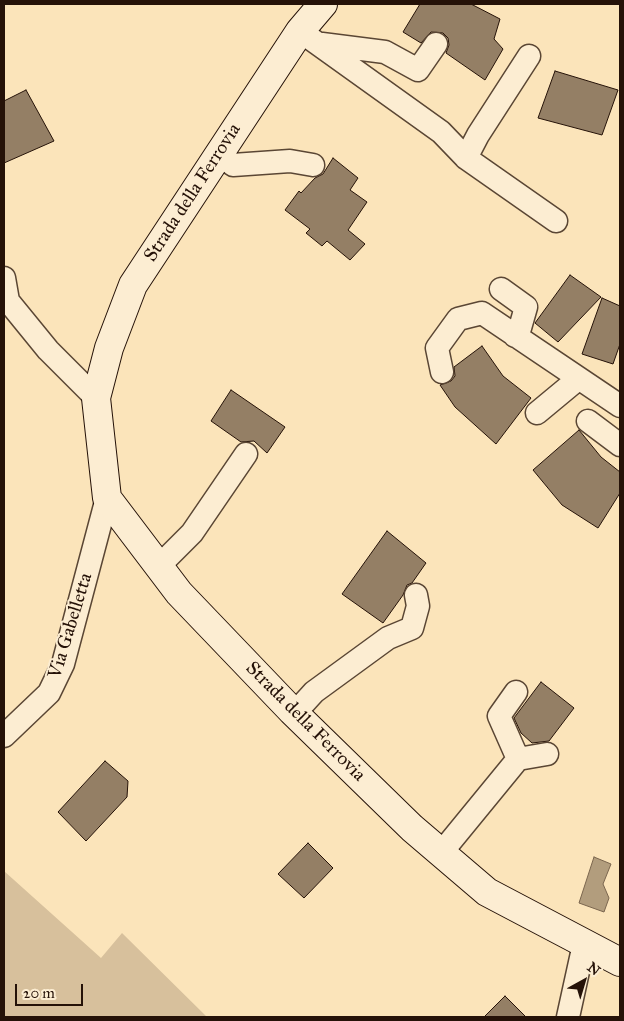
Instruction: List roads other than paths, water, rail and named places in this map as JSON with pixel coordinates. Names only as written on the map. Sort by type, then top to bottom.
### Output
[{"type":"street","name":"Strada della Ferrovia","points":[[323,4],[309,37],[219,153],[133,285],[109,348],[96,398],[107,498],[179,593],[292,711],[412,828],[486,892],[620,962]]},
{"type":"street","points":[[309,37],[385,52],[418,70],[436,44]]},
{"type":"street","points":[[309,37],[441,132],[466,158],[556,221]]},
{"type":"street","points":[[466,158],[478,135],[529,56]]},
{"type":"street","points":[[219,153],[233,166],[290,162],[313,165]]},
{"type":"street","points":[[4,278],[8,301],[48,350],[96,398]]},
{"type":"street","points":[[501,289],[526,307],[516,336]]},
{"type":"street","points":[[442,372],[437,348],[458,319],[482,313],[620,406]]},
{"type":"street","points":[[537,413],[578,379]]},
{"type":"street","points":[[588,421],[620,445]]},
{"type":"street","points":[[159,566],[192,533],[246,454]]},
{"type":"street","name":"Via Gabelletta","points":[[4,736],[49,693],[63,664],[107,498]]},
{"type":"street","points":[[292,711],[304,703],[314,692],[388,638],[412,628],[418,606],[416,595]]},
{"type":"street","points":[[516,692],[499,716],[518,759]]},
{"type":"street","points":[[441,853],[518,759],[547,754]]},
{"type":"street","points":[[568,1017],[584,944]]}]
